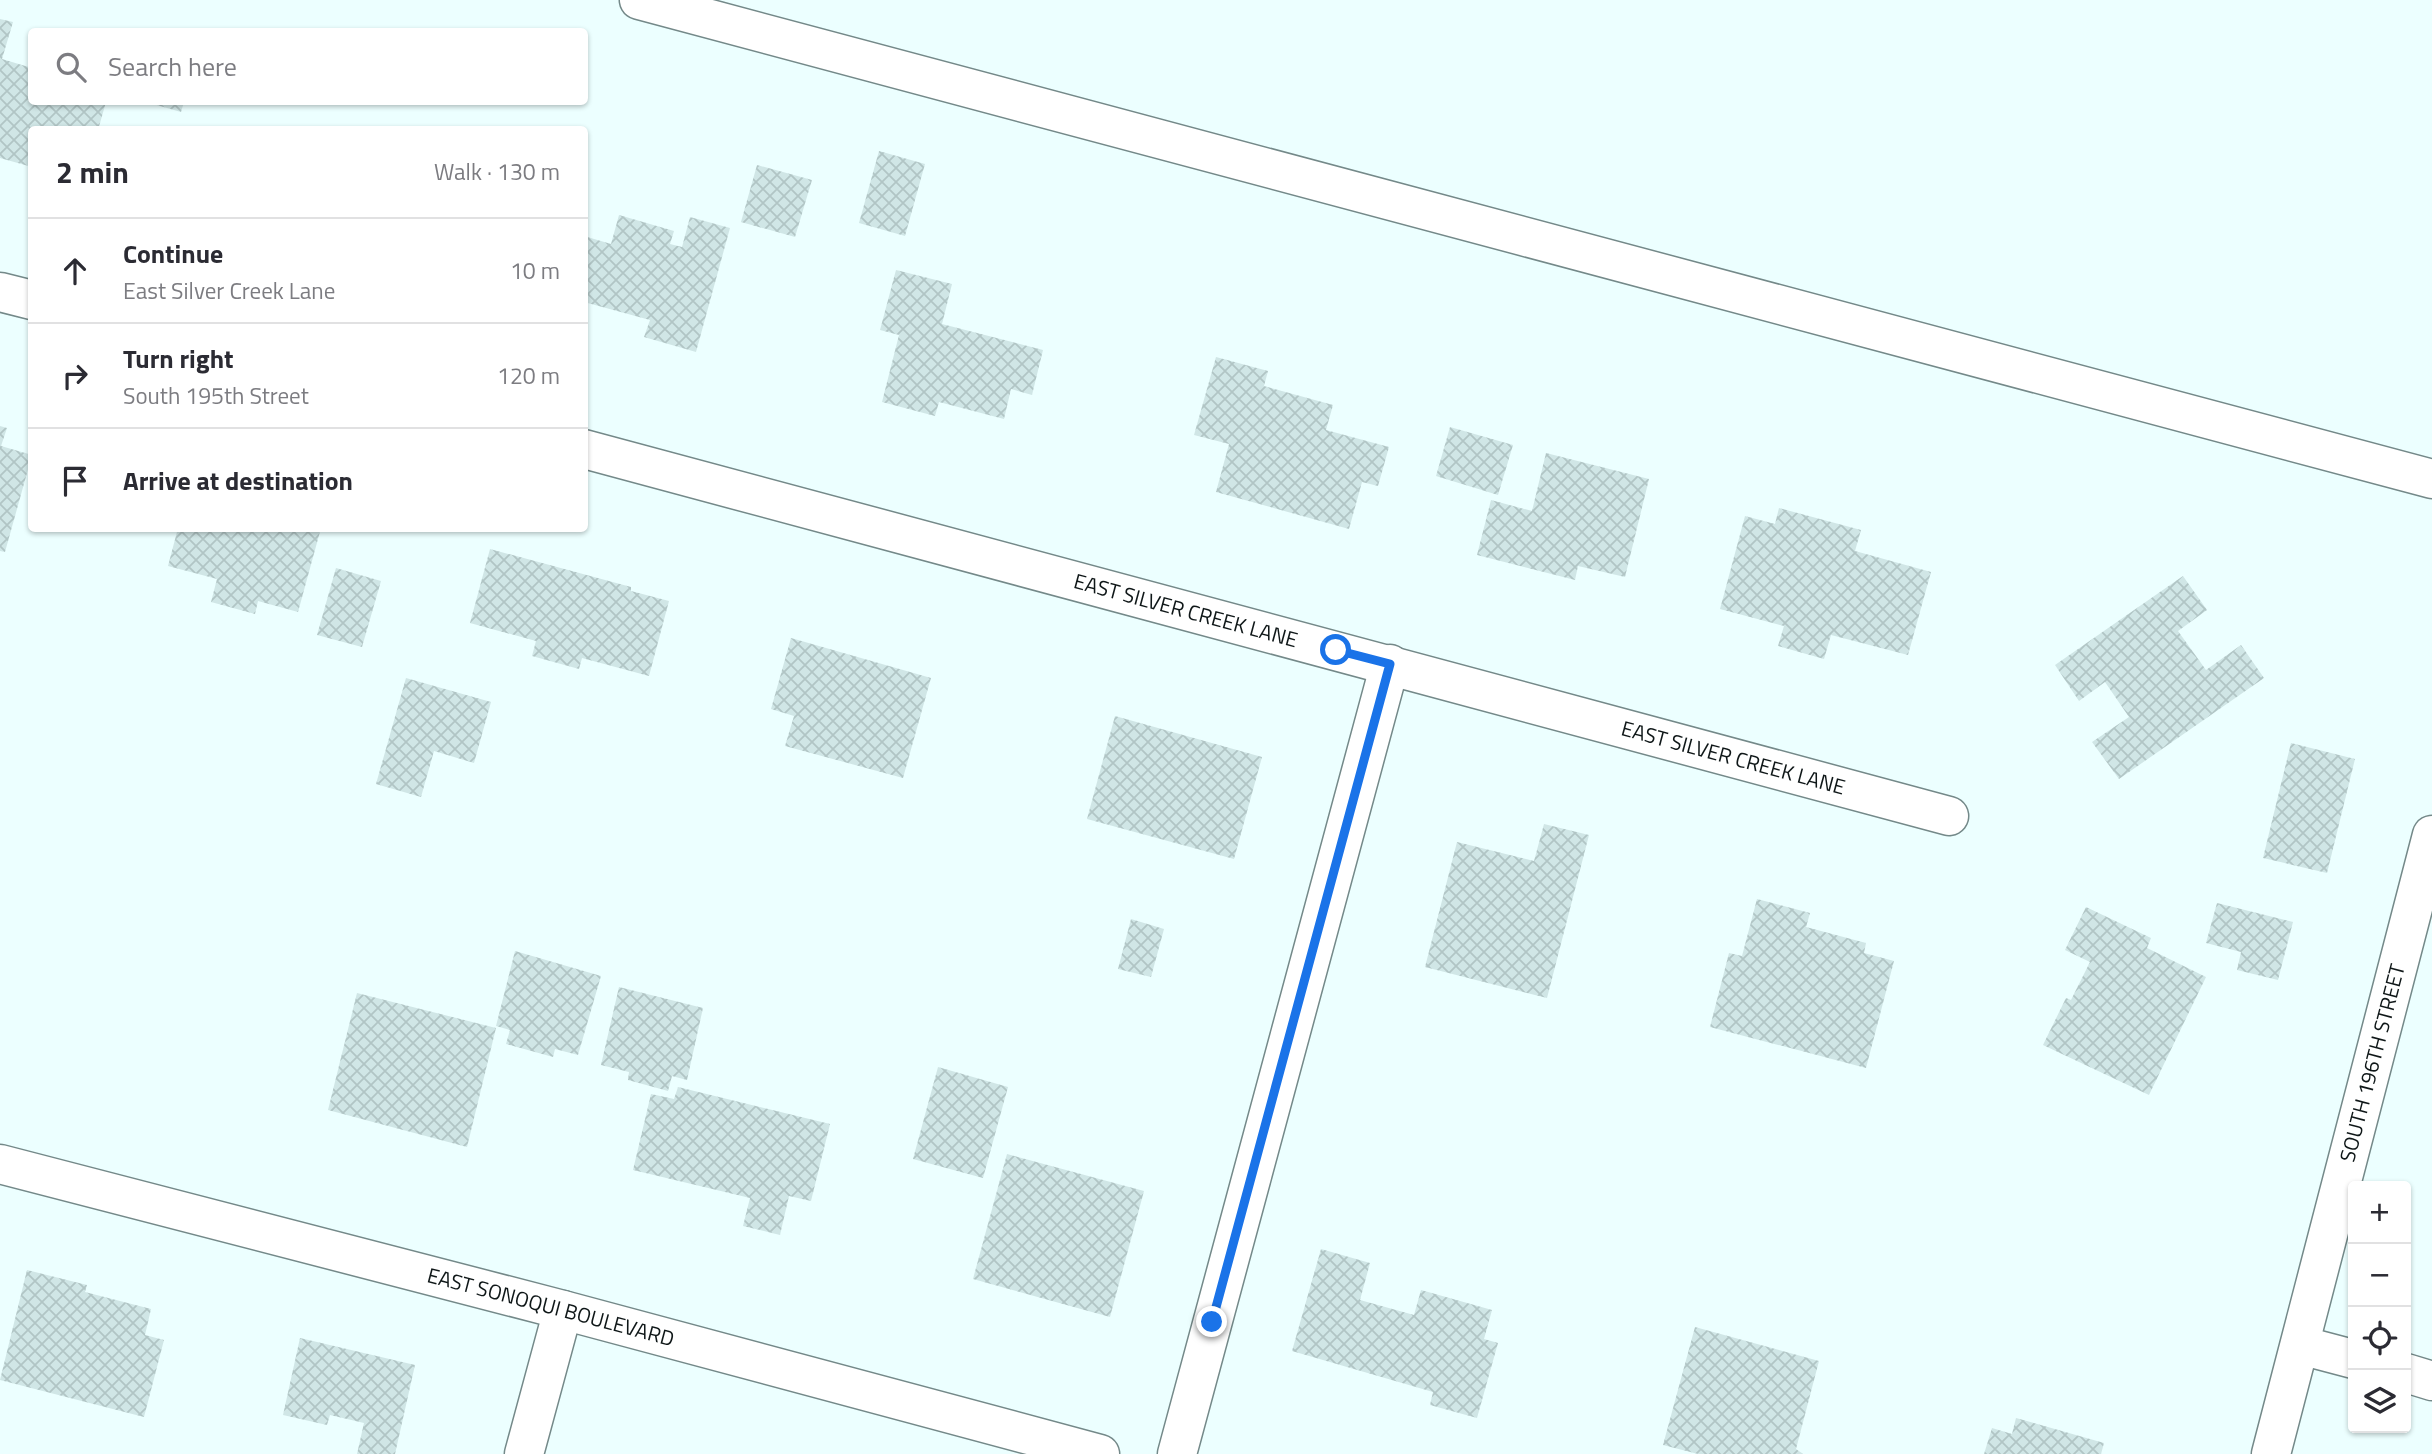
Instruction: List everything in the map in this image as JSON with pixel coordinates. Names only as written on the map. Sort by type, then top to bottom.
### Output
[{"type":"street","points":[[639,0],[2432,479]]},
{"type":"street","points":[[0,292],[28,299]]},
{"type":"street","name":"EAST SILVER CREEK LANE","points":[[588,450],[1949,816]]},
{"type":"street","points":[[1177,1454],[1390,664]]},
{"type":"street","name":"SOUTH 196TH STREET","points":[[2271,1454],[2432,835]]},
{"type":"street","name":"EAST SONOQUI BOULEVARD","points":[[0,1164],[563,1310],[1100,1454]]},
{"type":"street","points":[[524,1454],[563,1310]]},
{"type":"street","points":[[2301,1345],[2348,1359]]},
{"type":"street","points":[[2411,1375],[2432,1381]]},
{"type":"building","points":[[0,19],[13,22],[2,59],[28,67],[28,105],[105,105],[99,126],[28,126],[28,166],[0,158]]},
{"type":"building","points":[[156,105],[183,105],[181,112]]},
{"type":"building","points":[[879,151],[925,164],[905,236],[859,223]]},
{"type":"building","points":[[757,165],[812,180],[795,237],[741,222]]},
{"type":"building","points":[[619,215],[674,231],[670,244],[682,247],[690,217],[730,228],[696,352],[644,337],[650,320],[588,303],[588,237],[611,244]]},
{"type":"building","points":[[896,270],[952,284],[942,324],[1043,350],[1032,395],[1011,389],[1004,419],[939,402],[935,416],[882,402],[899,335],[880,330]]},
{"type":"building","points":[[1216,357],[1268,371],[1264,386],[1333,405],[1326,430],[1389,447],[1378,486],[1362,482],[1349,529],[1216,492],[1229,444],[1194,435]]},
{"type":"building","points":[[0,426],[7,428],[1,446],[28,454],[28,469],[5,552],[0,551]]},
{"type":"building","points":[[1450,427],[1513,445],[1498,495],[1436,476]]},
{"type":"building","points":[[1546,453],[1649,479],[1625,577],[1578,566],[1575,580],[1477,555],[1491,500],[1532,511]]},
{"type":"building","points":[[1779,508],[1861,530],[1855,551],[1931,572],[1908,655],[1831,635],[1824,659],[1778,646],[1784,626],[1720,609],[1745,516],[1775,524]]},
{"type":"building","points":[[177,532],[320,532],[298,612],[258,601],[255,614],[211,602],[217,579],[168,566]]},
{"type":"building","points":[[490,549],[631,587],[631,591],[669,601],[649,676],[582,658],[579,669],[532,656],[536,641],[470,623]]},
{"type":"building","points":[[336,568],[381,581],[362,647],[317,635]]},
{"type":"building","points":[[2183,576],[2207,610],[2178,631],[2206,670],[2241,645],[2264,678],[2119,779],[2092,742],[2129,717],[2105,682],[2079,701],[2055,665]]},
{"type":"building","points":[[791,638],[931,678],[903,778],[785,746],[794,716],[771,709]]},
{"type":"building","points":[[406,678],[491,702],[474,763],[434,751],[421,797],[376,784]]},
{"type":"building","points":[[1115,716],[1262,757],[1234,859],[1087,819]]},
{"type":"building","points":[[2291,743],[2355,759],[2327,873],[2263,858]]},
{"type":"building","points":[[1544,824],[1589,835],[1547,998],[1425,967],[1457,842],[1534,861]]},
{"type":"building","points":[[1757,899],[1810,913],[1806,927],[1866,943],[1864,953],[1894,961],[1866,1068],[1710,1027],[1729,953],[1742,956]]},
{"type":"building","points":[[2217,903],[2293,922],[2278,980],[2237,970],[2241,952],[2206,943]]},
{"type":"building","points":[[2086,907],[2151,938],[2147,948],[2206,977],[2149,1095],[2043,1045],[2066,998],[2071,1000],[2090,962],[2065,950]]},
{"type":"building","points":[[1131,919],[1164,929],[1151,977],[1118,969]]},
{"type":"building","points":[[515,951],[601,976],[578,1055],[555,1049],[553,1057],[506,1044],[510,1030],[496,1026]]},
{"type":"building","points":[[619,987],[703,1008],[687,1080],[672,1076],[668,1091],[628,1080],[629,1072],[601,1065]]},
{"type":"building","points":[[357,993],[496,1028],[467,1147],[328,1110]]},
{"type":"building","points":[[938,1067],[1008,1087],[983,1178],[913,1159]]},
{"type":"building","points":[[678,1087],[830,1124],[811,1201],[789,1196],[780,1235],[743,1226],[750,1198],[633,1170],[651,1094],[674,1099]]},
{"type":"building","points":[[1007,1154],[1144,1191],[1110,1317],[973,1279]]},
{"type":"building","points":[[1321,1249],[1370,1263],[1360,1300],[1414,1315],[1421,1290],[1492,1310],[1484,1339],[1498,1343],[1477,1418],[1430,1405],[1433,1392],[1292,1351]]},
{"type":"building","points":[[27,1270],[87,1285],[85,1292],[151,1309],[145,1335],[164,1340],[144,1417],[0,1380]]},
{"type":"building","points":[[1695,1327],[1819,1361],[1796,1449],[1803,1454],[1698,1454],[1663,1445]]},
{"type":"building","points":[[300,1338],[415,1365],[395,1454],[357,1454],[364,1423],[330,1415],[327,1425],[283,1415]]},
{"type":"building","points":[[2016,1418],[2104,1443],[2101,1454],[1984,1454],[1992,1428],[2012,1434]]},
{"type":"route","points":[[1212,1322],[1390,664],[1336,650]]}]
